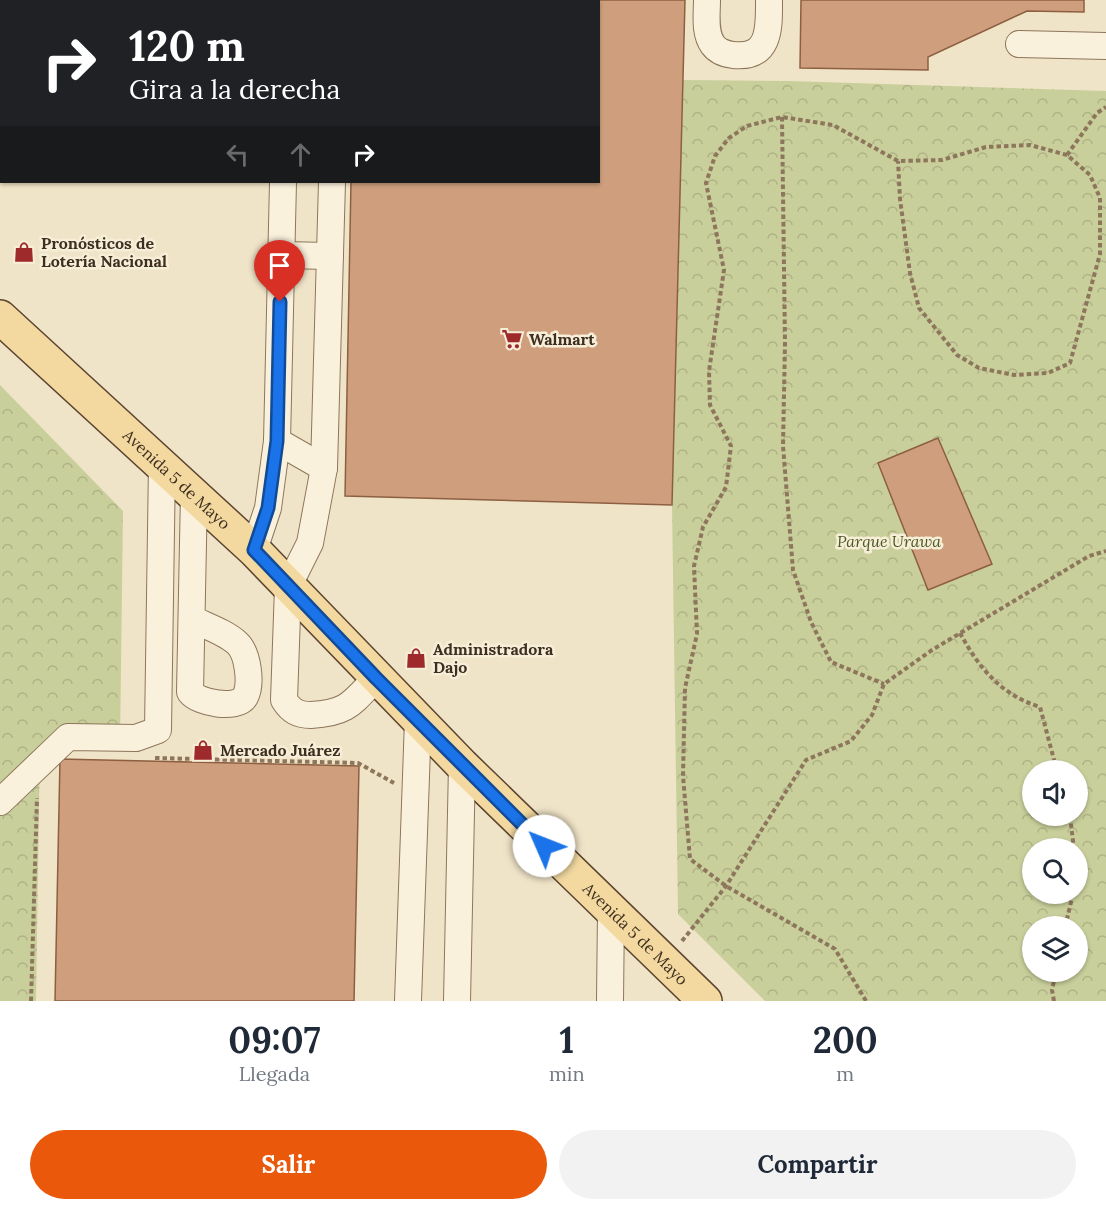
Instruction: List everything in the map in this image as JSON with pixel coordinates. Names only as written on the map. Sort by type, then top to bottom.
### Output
[{"type":"main road","name":"Avenida 5 de Mayo","points":[[0,317],[254,550],[462,765],[705,1001]]},
{"type":"street","points":[[707,0],[707,28],[713,45],[723,54],[744,56],[757,51],[765,42],[769,28],[769,0]]},
{"type":"street","points":[[1019,44],[1106,46]]},
{"type":"street","points":[[254,550],[268,508],[277,441],[283,183]]},
{"type":"street","points":[[332,183],[324,468],[310,543],[288,587],[284,700],[289,708],[305,715],[335,714],[348,706],[376,678]]},
{"type":"street","points":[[281,255],[330,256]]},
{"type":"street","points":[[277,441],[324,468]]},
{"type":"street","points":[[0,809],[38,765],[68,737],[136,738],[158,730],[162,464]]},
{"type":"street","points":[[192,620],[194,493]]},
{"type":"street","points":[[408,1001],[418,720]]},
{"type":"street","points":[[457,1001],[462,765]]},
{"type":"street","points":[[610,1001],[611,911]]},
{"type":"path","points":[[1067,155],[1097,113],[1106,107]]},
{"type":"path","points":[[866,1001],[835,949],[726,886],[690,859],[683,776],[685,688],[697,634],[694,566],[703,527],[726,487],[731,446],[710,405],[709,371],[724,270],[706,183],[715,156],[729,138],[747,126],[782,117],[833,125],[898,160],[942,160],[986,147],[1030,144],[1067,155],[1090,175],[1100,198],[1100,254],[1070,363],[1048,374],[1014,375],[979,368],[957,355],[919,308],[910,273],[900,199],[898,160]]},
{"type":"path","points":[[782,117],[785,343],[783,446],[793,570],[811,622],[831,662],[884,684]]},
{"type":"path","points":[[665,963],[726,886],[806,760],[851,741],[872,715],[884,684],[960,633],[1089,556],[1106,551]]},
{"type":"path","points":[[960,633],[977,664],[1020,701],[1040,707],[1054,760]]},
{"type":"path","points":[[143,758],[358,763],[416,795]]},
{"type":"path","points":[[31,1001],[38,765]]},
{"type":"path","points":[[1054,982],[1052,990],[1054,1001]]},
{"type":"green space","name":"Parque Urawa","points":[[683,80],[1106,91],[1106,1001],[765,1001],[678,914],[672,505]]},
{"type":"green space","points":[[0,385],[123,511],[120,745],[40,745],[36,1001],[0,1001]]},
{"type":"building","name":"Walmart","points":[[600,0],[685,0],[672,505],[345,496],[351,183],[600,183]]},
{"type":"building","points":[[801,0],[1084,0],[1084,12],[1027,11],[928,57],[928,70],[800,68]]},
{"type":"building","points":[[938,438],[992,564],[928,590],[878,463]]},
{"type":"building","points":[[60,759],[359,766],[354,1001],[55,1001]]},
{"type":"place","name":"Pronósticos de Lotería Nacional","points":[[24,252]]},
{"type":"place","name":"Walmart","points":[[512,339]]},
{"type":"place","name":"Administradora Dajo","points":[[416,658]]},
{"type":"place","name":"Mercado Juárez","points":[[203,750]]},
{"type":"route","points":[[280,302],[277,441],[268,508],[254,550],[376,678],[544,846]]}]
